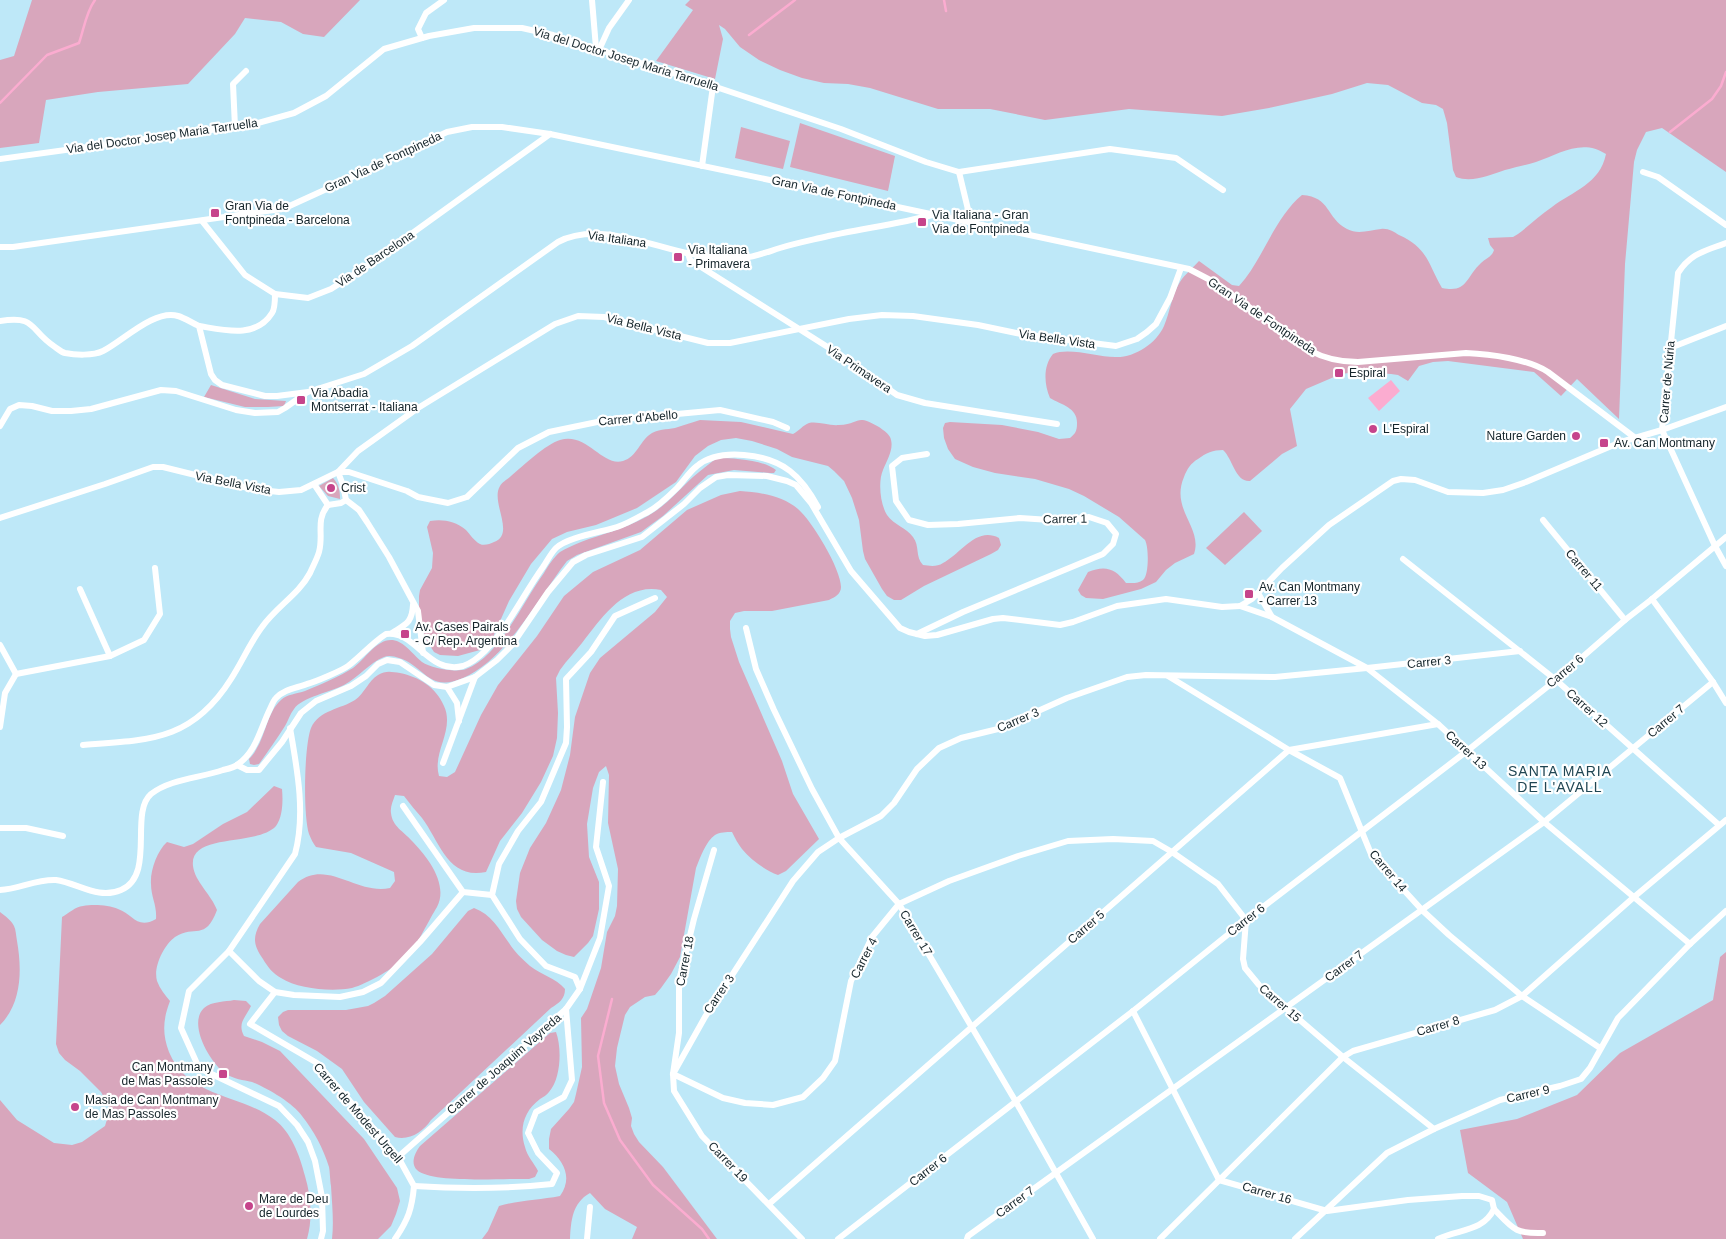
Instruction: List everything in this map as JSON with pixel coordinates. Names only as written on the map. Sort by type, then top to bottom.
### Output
[{"type":"street","points":[[422,38],[418,29],[426,13],[444,0]]},
{"type":"street","points":[[592,0],[597,49]]},
{"type":"street","points":[[597,49],[629,0]]},
{"type":"street","name":"Via del Doctor Josep Maria Tarruella","points":[[0,159],[236,127],[294,114],[326,96],[384,49],[422,38],[474,28],[522,28],[553,35],[713,86],[841,129],[926,162],[959,172],[1110,149],[1176,158],[1223,190]]},
{"type":"street","points":[[236,127],[233,84],[246,71]]},
{"type":"street","points":[[702,166],[713,86]]},
{"type":"street","name":"Gran Via de Fontpineda","points":[[0,247],[202,221],[285,208],[447,132],[472,127],[502,126],[550,134],[933,214],[1181,268],[1198,273],[1214,282],[1309,350],[1341,362],[1466,353],[1533,364],[1548,372],[1634,437]]},
{"type":"street","name":"Via de Barcelona","points":[[202,221],[245,275],[275,294],[308,298],[330,289],[432,220],[550,134]]},
{"type":"street","points":[[959,172],[971,222]]},
{"type":"street","points":[[1643,172],[1658,177],[1726,225]]},
{"type":"street","name":"Via Italiana","points":[[308,392],[364,374],[388,361],[558,242],[570,236],[595,234],[646,242],[688,253],[732,259],[744,258],[821,238],[933,214]]},
{"type":"street","name":"Carrer de Núria","points":[[1726,243],[1694,255],[1684,263],[1678,273],[1662,430],[1726,566]]},
{"type":"street","name":"Via Primavera","points":[[688,253],[690,260],[845,358],[897,395],[925,403],[1057,424]]},
{"type":"street","name":"Via Bella Vista","points":[[0,518],[153,467],[163,467],[223,483],[270,491],[301,490],[338,472],[358,451],[418,408],[555,324],[578,316],[604,316],[708,343],[730,343],[849,319],[882,315],[913,316],[978,325],[1021,334],[1116,346],[1137,339],[1156,324],[1170,298],[1181,268]]},
{"type":"street","points":[[0,321],[15,318],[29,322],[47,342],[63,353],[82,354],[102,352],[126,335],[159,317],[177,316],[199,326],[236,332],[258,328],[274,312],[275,294]]},
{"type":"street","points":[[199,326],[211,374],[222,385],[265,396],[308,392]]},
{"type":"street","points":[[1670,348],[1726,326]]},
{"type":"street","points":[[0,426],[10,409],[19,405],[52,411],[71,411],[91,408],[150,392],[169,390],[236,410],[269,413],[285,408],[308,392]]},
{"type":"street","points":[[1240,606],[1258,593],[1328,525],[1393,481],[1401,479],[1415,480],[1448,492],[1483,494],[1503,490],[1634,437],[1662,430],[1726,407]]},
{"type":"street","name":"Carrer d'Abello","points":[[338,472],[349,472],[418,497],[448,503],[467,498],[518,448],[549,432],[617,419],[720,410],[773,422],[787,428]]},
{"type":"street","points":[[392,634],[410,641],[438,664],[463,666],[476,659],[508,623],[531,584],[557,547],[582,536],[618,527],[648,513],[676,490],[696,466],[709,458],[725,454],[774,462],[790,471],[808,489],[818,506],[823,522]]},
{"type":"street","name":"Carrer 1","points":[[916,634],[963,612],[1103,554],[1113,544],[1116,534],[1107,523],[1089,517],[1065,521],[1020,518],[928,525],[909,520],[896,501],[892,466],[902,458],[928,454]]},
{"type":"street","points":[[338,472],[343,484],[346,500],[359,510],[367,522],[397,571],[413,605],[418,611],[423,653]]},
{"type":"street","points":[[237,765],[248,770],[260,770],[302,713],[316,701],[351,686],[366,676],[378,664],[387,660],[400,662],[434,685],[447,687],[475,677],[497,660],[512,644],[548,592],[573,562],[586,555],[642,537],[684,504],[700,488],[716,477],[728,475],[767,476],[796,485],[803,492],[823,522],[851,571],[900,628],[916,634]]},
{"type":"street","points":[[314,484],[328,505]]},
{"type":"street","points":[[83,745],[135,740],[178,731],[208,710],[230,680],[263,625],[309,575],[319,551],[322,513],[328,505],[346,500]]},
{"type":"street","name":"Carrer 11","points":[[1543,520],[1625,620]]},
{"type":"street","name":"Carrer 6","points":[[838,1239],[1134,1011],[1246,920],[1467,751],[1556,680],[1726,537]]},
{"type":"street","name":"Carrer 12","points":[[1403,559],[1556,680],[1632,750],[1719,825]]},
{"type":"street","points":[[0,727],[4,693],[16,674],[110,656],[144,640],[160,614],[156,568]]},
{"type":"street","points":[[80,589],[110,656]]},
{"type":"street","points":[[1258,593],[1272,617]]},
{"type":"street","points":[[580,989],[575,977],[546,966],[520,939],[492,895],[499,864],[518,831],[541,802],[566,743],[566,679],[591,652],[615,616],[655,598]]},
{"type":"street","name":"Carrer 13","points":[[916,634],[937,635],[993,619],[1003,618],[1060,625],[1074,622],[1117,606],[1166,599],[1222,607],[1240,606],[1272,617],[1367,668],[1438,724],[1544,822],[1690,944]]},
{"type":"street","points":[[1652,600],[1713,682],[1726,703]]},
{"type":"street","points":[[0,890],[40,881],[54,880],[66,882],[94,893],[120,891],[128,886],[140,864],[141,826],[144,805],[150,795],[178,782],[212,774],[237,765],[258,739],[276,697],[288,690],[310,684],[347,667],[382,637],[392,634],[407,624],[411,618],[413,605]]},
{"type":"street","name":"Carrer 17","points":[[746,628],[756,669],[774,710],[812,789],[839,838],[899,904],[1016,1102],[1093,1239]]},
{"type":"street","points":[[0,644],[16,674]]},
{"type":"street","name":"Carrer 3","points":[[673,1074],[704,1017],[793,881],[818,852],[839,838],[881,816],[894,803],[917,770],[939,748],[961,738],[998,729],[1068,698],[1127,676],[1275,676],[1520,652]]},
{"type":"street","name":"Carrer 14","points":[[1166,675],[1289,750],[1340,778],[1371,854],[1422,910],[1522,996],[1600,1048]]},
{"type":"street","points":[[443,763],[475,677]]},
{"type":"street","name":"Carrer 7","points":[[968,1238],[1055,1173],[1544,822],[1713,682]]},
{"type":"street","points":[[447,687],[457,703],[459,722]]},
{"type":"street","points":[[1289,750],[1438,724]]},
{"type":"street","points":[[290,728],[300,789],[298,844],[295,854],[229,950],[189,990],[181,1028],[199,1068],[279,1106],[297,1125],[308,1142],[315,1161],[322,1197],[323,1231],[321,1239]]},
{"type":"street","name":"Carrer 5","points":[[769,1204],[1289,750]]},
{"type":"street","name":"Carrer de Joaquim Vayreda","points":[[398,1158],[566,1009],[580,989],[600,938],[609,886],[596,847],[603,782]]},
{"type":"street","points":[[403,806],[463,892],[492,895]]},
{"type":"street","name":"Carrer 8","points":[[1160,1239],[1343,1058],[1353,1051],[1495,1010],[1522,996],[1634,897],[1726,820]]},
{"type":"street","points":[[0,828],[26,828],[63,836]]},
{"type":"street","name":"Carrer 4","points":[[673,1074],[723,1098],[745,1103],[773,1105],[802,1097],[823,1078],[835,1061],[851,981],[872,937],[899,904],[949,881],[1018,856],[1068,841],[1113,839],[1152,841],[1172,852]]},
{"type":"street","name":"Carrer 18","points":[[673,1074],[679,1033],[679,981],[694,919],[714,850]]},
{"type":"street","points":[[1172,852],[1218,884],[1246,920]]},
{"type":"street","points":[[229,950],[259,981],[275,992],[294,995],[340,997],[363,992],[381,983],[420,942],[463,892]]},
{"type":"street","name":"Carrer 9","points":[[1295,1239],[1388,1153],[1434,1129],[1500,1100],[1560,1086],[1581,1079],[1590,1068],[1618,1018],[1690,944],[1726,911]]},
{"type":"street","name":"Carrer 15","points":[[1246,920],[1243,958],[1245,968],[1259,985],[1343,1058],[1434,1129]]},
{"type":"street","name":"Carrer de Modest Urgell","points":[[275,992],[250,1024],[317,1063],[398,1158],[414,1186]]},
{"type":"street","points":[[395,1239],[407,1222],[413,1205],[414,1186],[515,1188],[552,1184],[557,1173],[538,1154],[528,1132],[536,1112],[564,1098],[572,1080],[566,1009]]},
{"type":"street","points":[[1134,1011],[1219,1180]]},
{"type":"street","name":"Carrer 19","points":[[673,1074],[674,1091],[702,1136],[802,1239]]},
{"type":"street","name":"Carrer 16","points":[[1219,1180],[1326,1211],[1408,1200],[1479,1196],[1492,1200],[1494,1210]]},
{"type":"street","points":[[587,1239],[590,1206]]},
{"type":"street","points":[[1438,1239],[1449,1234],[1477,1227],[1490,1219],[1494,1210],[1510,1226],[1524,1234],[1543,1233]]},
{"type":"shaded area","points":[[32,0],[360,0],[324,37],[303,34],[281,22],[245,18],[235,34],[188,84],[98,92],[46,100],[39,143],[0,148],[0,60],[14,56]]},
{"type":"shaded area","points":[[690,0],[1726,0],[1726,172],[1662,128],[1646,132],[1637,150],[1634,162],[1625,264],[1619,419],[1577,379],[1561,396],[1534,372],[1448,361],[1433,362],[1419,366],[1408,381],[1398,375],[1391,374],[1357,372],[1341,374],[1306,389],[1290,409],[1297,446],[1282,454],[1250,481],[1241,478],[1223,450],[1207,454],[1190,466],[1184,477],[1181,499],[1183,509],[1194,535],[1196,544],[1194,554],[1175,563],[1156,582],[1141,589],[1103,599],[1086,598],[1078,590],[1088,572],[1094,570],[1105,568],[1114,571],[1126,583],[1137,583],[1143,580],[1148,561],[1145,540],[1119,517],[1069,489],[1035,479],[995,473],[973,467],[955,459],[948,449],[944,438],[943,428],[945,423],[1002,425],[1038,432],[1059,439],[1070,438],[1077,429],[1075,414],[1050,398],[1047,387],[1047,364],[1053,354],[1067,352],[1122,357],[1144,349],[1160,333],[1177,287],[1184,276],[1199,261],[1232,285],[1239,286],[1255,264],[1284,215],[1302,195],[1318,200],[1340,224],[1351,231],[1360,232],[1386,229],[1409,240],[1422,251],[1442,288],[1450,289],[1462,286],[1493,252],[1494,250],[1488,238],[1513,237],[1518,234],[1560,201],[1592,180],[1603,164],[1606,154],[1597,149],[1579,147],[1481,178],[1462,179],[1456,177],[1453,170],[1447,123],[1443,109],[1436,105],[1422,103],[1388,85],[1367,83],[1332,94],[1222,116],[1129,109],[1045,120],[990,109],[938,109],[870,88],[848,84],[824,83],[780,70],[759,60],[740,47],[725,29],[719,25],[723,39],[715,79],[656,61],[693,10],[685,5]]},
{"type":"shaded area","points":[[800,123],[895,156],[888,191],[790,167]]},
{"type":"shaded area","points":[[741,127],[790,141],[783,169],[735,158]]},
{"type":"shaded area","points":[[1391,380],[1400,391],[1379,411],[1368,398]]},
{"type":"shaded area","points":[[211,385],[255,399],[286,401],[284,406],[245,407],[204,397]]},
{"type":"shaded area","points":[[700,420],[741,422],[793,434],[809,423],[839,425],[862,420],[871,423],[886,432],[890,437],[892,445],[881,475],[881,499],[885,510],[890,518],[913,537],[919,559],[923,565],[933,566],[941,564],[976,538],[983,536],[991,535],[999,538],[1001,545],[998,550],[991,554],[924,586],[901,600],[894,600],[887,596],[882,589],[865,559],[859,520],[852,498],[844,481],[834,471],[828,466],[792,457],[777,449],[752,441],[736,438],[721,440],[708,446],[695,456],[676,482],[637,508],[596,525],[567,532],[552,539],[531,564],[509,601],[493,637],[487,645],[480,650],[458,656],[440,655],[434,652],[425,638],[419,613],[420,590],[432,568],[433,553],[427,527],[430,521],[440,520],[462,527],[480,544],[485,545],[494,542],[500,538],[503,532],[498,500],[500,486],[528,461],[554,442],[570,439],[578,441],[608,459],[623,461],[632,456],[652,433]]},
{"type":"shaded area","points":[[717,458],[756,462],[776,470],[774,473],[770,473],[734,470],[708,475],[663,516],[641,532],[577,555],[567,561],[507,643],[479,669],[463,678],[451,682],[434,680],[408,662],[393,656],[387,656],[344,685],[303,701],[293,711],[282,731],[259,764],[250,764],[249,759],[259,745],[272,713],[283,698],[305,691],[348,671],[374,648],[386,641],[399,642],[406,646],[422,662],[437,668],[462,670],[478,663],[489,653],[510,627],[549,565],[560,552],[581,542],[629,525],[651,514]]},
{"type":"shaded area","points":[[333,478],[339,488],[340,499],[328,496],[319,486]]},
{"type":"shaded area","points":[[740,491],[770,496],[785,501],[798,509],[811,524],[825,546],[840,579],[840,592],[829,600],[772,611],[744,611],[735,613],[730,621],[731,637],[739,662],[782,761],[793,794],[819,839],[786,871],[778,875],[750,857],[732,832],[719,833],[709,841],[696,868],[680,957],[671,974],[655,995],[645,997],[630,1007],[625,1015],[617,1048],[615,1066],[619,1084],[632,1118],[631,1126],[634,1134],[639,1142],[663,1167],[717,1239],[632,1239],[637,1227],[605,1209],[590,1193],[576,1207],[572,1219],[570,1239],[482,1239],[488,1231],[499,1206],[560,1196],[566,1183],[565,1170],[559,1159],[549,1149],[549,1139],[551,1129],[574,1102],[582,1067],[581,1018],[587,1009],[601,968],[607,932],[615,916],[617,906],[618,869],[608,823],[609,775],[606,766],[599,772],[593,788],[587,824],[589,857],[599,882],[599,909],[593,936],[574,957],[557,951],[542,940],[521,917],[516,901],[520,873],[530,848],[546,823],[561,790],[570,755],[575,717],[590,673],[600,658],[655,612],[667,597],[661,590],[648,589],[625,597],[606,613],[560,670],[556,678],[558,713],[557,738],[553,756],[541,782],[522,813],[500,841],[486,872],[473,873],[462,870],[454,865],[446,857],[422,818],[404,796],[395,795],[391,808],[392,818],[429,862],[438,880],[440,898],[437,907],[408,956],[373,979],[352,988],[325,989],[306,987],[288,982],[273,972],[266,964],[255,942],[260,924],[298,882],[309,876],[320,874],[331,876],[378,889],[390,888],[395,881],[394,872],[351,853],[316,847],[312,841],[307,825],[305,797],[307,749],[311,728],[319,717],[355,700],[372,680],[381,673],[392,672],[414,677],[432,688],[441,699],[447,715],[447,724],[438,758],[438,767],[439,776],[447,777],[455,772],[481,715],[498,685],[537,636],[564,596],[593,572],[640,550],[687,510],[721,495]]},
{"type":"shaded area","points":[[1244,512],[1262,531],[1225,565],[1206,548]]},
{"type":"shaded area","points":[[274,786],[282,789],[281,813],[276,826],[267,832],[254,836],[212,844],[202,848],[195,855],[194,872],[217,910],[213,920],[204,929],[182,933],[167,945],[160,957],[156,975],[160,987],[170,1001],[166,1014],[164,1033],[169,1052],[178,1067],[189,1079],[202,1087],[261,1111],[275,1120],[286,1131],[300,1160],[309,1192],[311,1215],[307,1239],[0,1239],[0,1100],[17,1120],[54,1143],[72,1145],[82,1142],[105,1126],[108,1116],[109,1107],[101,1092],[80,1071],[65,1060],[59,1053],[56,1044],[62,917],[80,907],[96,905],[118,909],[144,923],[156,919],[151,879],[155,861],[163,846],[167,842],[184,847],[193,844],[223,824],[247,812]]},
{"type":"shaded area","points":[[474,908],[490,918],[516,952],[530,966],[553,979],[565,989],[563,998],[424,1128],[410,1137],[395,1137],[364,1102],[342,1069],[317,1051],[288,1036],[282,1031],[278,1017],[288,1010],[346,1010],[374,1003],[385,996],[432,954],[468,911]]},
{"type":"shaded area","points":[[0,912],[10,920],[15,928],[20,974],[13,1007],[0,1025]]},
{"type":"shaded area","points":[[1726,952],[1726,1239],[1523,1239],[1507,1202],[1468,1173],[1460,1130],[1517,1119],[1577,1095],[1620,1053],[1713,1000],[1720,957]]},
{"type":"shaded area","points":[[234,1000],[246,1001],[251,1006],[241,1027],[244,1036],[280,1051],[364,1139],[397,1188],[400,1201],[396,1214],[391,1226],[378,1239],[332,1239],[333,1212],[329,1167],[321,1146],[310,1128],[298,1111],[286,1101],[252,1082],[226,1074],[208,1053],[200,1033],[199,1015],[204,1008],[211,1004]]},
{"type":"shaded area","points":[[556,1032],[560,1055],[556,1079],[548,1093],[530,1109],[524,1120],[523,1140],[526,1150],[538,1171],[535,1177],[529,1179],[453,1179],[425,1174],[417,1170],[414,1161],[420,1146],[550,1033]]},
{"type":"waterway","points":[[0,103],[47,55],[79,43],[87,15],[95,0]]},
{"type":"waterway","points":[[749,35],[795,0]]},
{"type":"waterway","points":[[944,0],[946,11]]},
{"type":"waterway","points":[[1670,132],[1712,99],[1721,86],[1726,72]]},
{"type":"waterway","points":[[612,999],[598,1056],[604,1103],[620,1140],[653,1185],[702,1229],[709,1239]]},
{"type":"place","name":"Gran Via de Fontpineda - Barcelona","points":[[215,213]]},
{"type":"place","name":"Via Italiana - Gran Via de Fontpineda","points":[[922,222]]},
{"type":"place","name":"Via Italiana - Primavera","points":[[678,257]]},
{"type":"place","name":"Espiral","points":[[1339,373]]},
{"type":"place","name":"Via Abadia Montserrat - Italiana","points":[[301,400]]},
{"type":"place","name":"L'Espiral","points":[[1373,429]]},
{"type":"place","name":"Nature Garden","points":[[1576,436]]},
{"type":"place","name":"Av. Can Montmany","points":[[1604,443]]},
{"type":"place","name":"Crist","points":[[331,488]]},
{"type":"place","name":"Av. Can Montmany - Carrer 13","points":[[1249,594]]},
{"type":"place","name":"Av. Cases Pairals - C/ Rep. Argentina","points":[[405,634]]},
{"type":"place","name":"Can Montmany de Mas Passoles","points":[[223,1074]]},
{"type":"place","name":"Masia de Can Montmany de Mas Passoles","points":[[75,1107]]},
{"type":"place","name":"Mare de Deu de Lourdes","points":[[249,1206]]},
{"type":"district","name":"SANTA MARIA DE L'AVALL","points":[[1560,780]]}]
